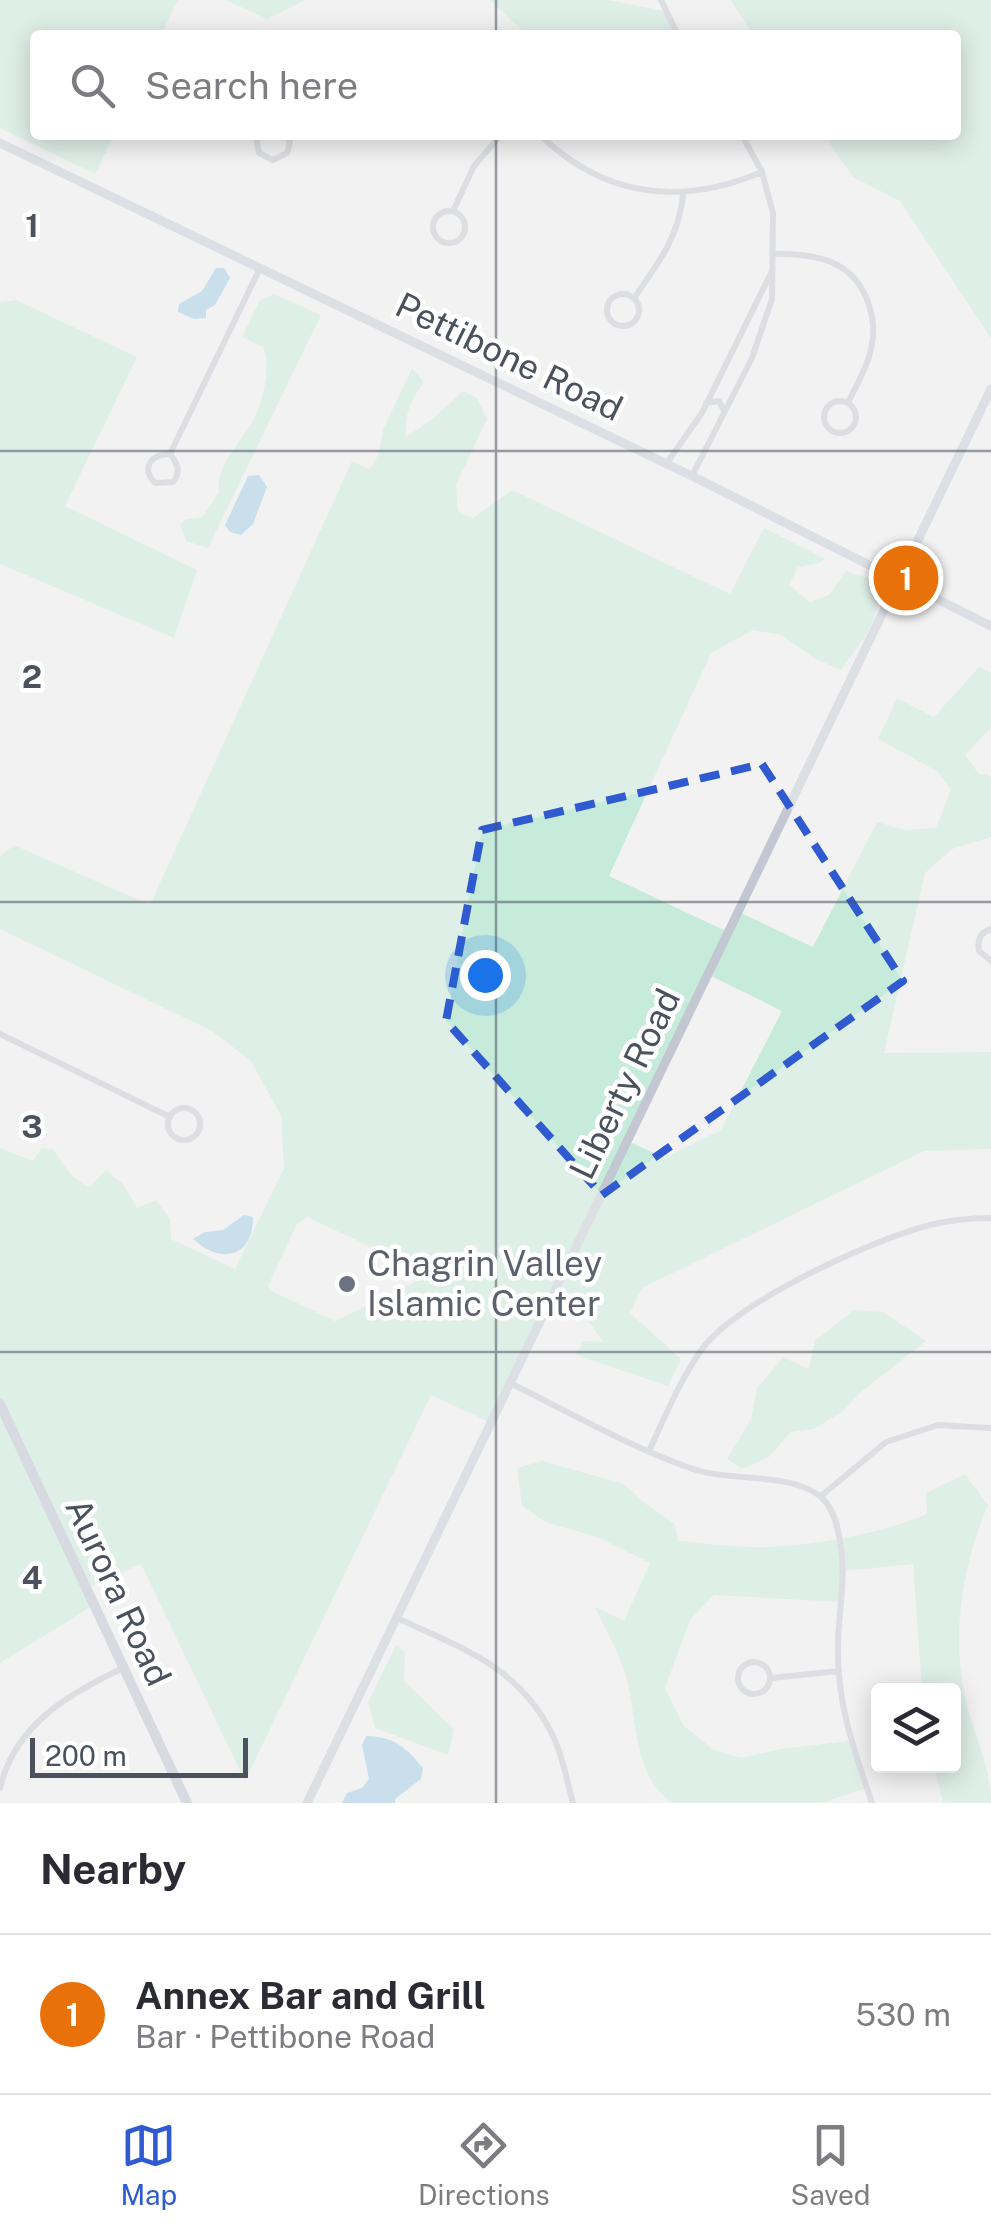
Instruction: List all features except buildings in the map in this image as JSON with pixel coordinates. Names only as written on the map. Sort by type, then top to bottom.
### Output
[{"type":"main road","name":"Aurora Road","points":[[0,1404],[187,1803]]},
{"type":"street","points":[[660,0],[675,30]]},
{"type":"street","points":[[258,140],[260,153],[274,160],[287,152],[287,140]]},
{"type":"street","points":[[453,210],[474,166],[496,140]]},
{"type":"street","points":[[546,140],[572,163],[627,188],[683,194],[736,183],[762,172]]},
{"type":"street","points":[[692,476],[752,358],[772,299],[772,213],[762,172],[745,140]]},
{"type":"street","name":"Pettibone Road","points":[[0,143],[692,476],[991,626]]},
{"type":"street","points":[[634,298],[659,267],[668,248],[683,194]]},
{"type":"street","points":[[453,210],[462,216],[465,232],[448,243],[438,239],[432,224],[442,212],[453,210]]},
{"type":"street","points":[[773,254],[828,259],[852,274],[864,291],[874,324],[873,342],[848,403]]},
{"type":"street","points":[[666,464],[706,403],[775,265]]},
{"type":"street","points":[[170,454],[260,268]]},
{"type":"street","points":[[625,294],[634,298],[639,308],[633,322],[622,326],[612,322],[607,308],[611,299],[625,294]]},
{"type":"street","name":"Liberty Road","points":[[307,1803],[991,388]]},
{"type":"street","points":[[706,403],[719,401],[724,412]]},
{"type":"street","points":[[833,402],[848,403],[855,410],[856,421],[850,430],[834,431],[826,424],[826,410],[833,402]]},
{"type":"street","points":[[170,454],[178,464],[178,476],[172,482],[155,483],[148,472],[149,462],[154,456],[170,454]]},
{"type":"street","points":[[991,929],[979,937],[978,943],[979,951],[991,961]]},
{"type":"street","points":[[0,1034],[170,1117]]},
{"type":"street","points":[[177,1110],[191,1110],[198,1115],[198,1133],[186,1140],[174,1137],[169,1130],[170,1117],[177,1110]]},
{"type":"street","points":[[649,1451],[682,1381],[704,1347],[733,1318],[782,1288],[900,1234],[934,1224],[991,1218]]},
{"type":"street","points":[[510,1383],[694,1470],[799,1484],[821,1496],[834,1517],[841,1546],[844,1585],[838,1646],[845,1725],[872,1803]]},
{"type":"street","points":[[821,1496],[886,1442],[938,1426],[991,1428]]},
{"type":"street","points":[[396,1618],[487,1659],[507,1674],[556,1740],[573,1803]]},
{"type":"street","points":[[752,1662],[768,1668],[770,1678],[765,1690],[756,1694],[744,1690],[738,1676],[752,1662]]},
{"type":"street","points":[[0,1788],[13,1756],[54,1706],[124,1668]]},
{"type":"street","points":[[770,1678],[839,1670]]},
{"type":"highlighted area","points":[[762,764],[903,981],[602,1195],[446,1021],[482,830]]},
{"type":"green space","points":[[0,0],[178,0],[163,30],[30,30],[30,140],[112,140],[95,174],[0,128]]},
{"type":"green space","points":[[226,0],[305,0],[267,19]]},
{"type":"green space","points":[[490,0],[609,0],[664,11],[675,30],[522,30]]},
{"type":"green space","points":[[730,0],[991,0],[991,338],[900,201],[853,177],[827,140],[961,140],[961,30],[751,30]]},
{"type":"green space","points":[[274,294],[321,315],[208,548],[186,541],[180,525],[186,519],[202,517],[219,493],[225,462],[258,408],[265,382],[265,355],[263,347],[242,337],[260,300]]},
{"type":"green space","points":[[16,300],[137,357],[65,506],[197,570],[174,638],[0,564],[0,302]]},
{"type":"green space","points":[[412,368],[424,382],[409,408],[406,437],[463,391],[477,398],[487,419],[456,485],[458,511],[473,518],[512,490],[730,594],[764,528],[825,559],[798,567],[789,585],[810,602],[829,595],[846,571],[877,581],[874,619],[841,670],[814,658],[781,635],[753,630],[711,653],[609,876],[728,932],[739,912],[813,947],[877,822],[905,830],[936,828],[951,789],[938,772],[878,739],[897,698],[934,717],[979,667],[991,672],[991,728],[965,755],[979,774],[991,776],[991,837],[952,849],[925,873],[884,1053],[991,1052],[991,1149],[924,1151],[642,1288],[630,1313],[681,1359],[668,1386],[576,1355],[583,1341],[603,1342],[588,1320],[592,1309],[553,1296],[491,1423],[431,1395],[245,1781],[141,1564],[87,1588],[94,1605],[0,1663],[0,1148],[33,1161],[42,1148],[54,1150],[73,1176],[90,1187],[106,1170],[123,1184],[137,1208],[156,1200],[170,1219],[171,1239],[235,1269],[284,1168],[281,1116],[251,1061],[212,1031],[0,929],[0,856],[14,845],[150,905],[352,461],[370,469],[378,455],[383,430]],"holes":[[[709,975],[782,1011],[721,1130],[664,1158],[628,1141]],[[307,1217],[429,1274],[429,1275],[335,1321],[268,1286],[297,1224]]]},
{"type":"green space","points":[[854,1310],[883,1312],[926,1341],[842,1412],[814,1429],[791,1432],[769,1457],[742,1469],[727,1459],[751,1419],[757,1388],[783,1357],[809,1369],[815,1341]]},
{"type":"green space","points":[[542,1461],[624,1484],[675,1524],[678,1541],[747,1547],[821,1542],[908,1521],[927,1514],[926,1493],[965,1474],[988,1505],[966,1575],[959,1648],[965,1697],[985,1763],[991,1803],[943,1803],[936,1773],[961,1773],[961,1683],[922,1683],[913,1564],[844,1571],[842,1602],[714,1595],[690,1620],[665,1688],[684,1726],[714,1750],[741,1758],[849,1741],[867,1788],[821,1803],[674,1803],[660,1792],[643,1762],[625,1673],[595,1607],[624,1621],[650,1563],[597,1537],[545,1522],[522,1506],[517,1468]]},
{"type":"green space","points":[[396,1645],[405,1652],[404,1681],[454,1729],[448,1755],[375,1728],[368,1702]]},
{"type":"water","points":[[216,268],[224,268],[230,278],[215,305],[206,310],[206,318],[194,319],[178,312],[179,304],[202,291]]},
{"type":"water","points":[[259,475],[267,487],[253,524],[241,535],[230,532],[225,525],[248,476]]},
{"type":"water","points":[[244,1215],[253,1217],[252,1231],[241,1249],[233,1253],[214,1252],[193,1239],[205,1232],[223,1230]]},
{"type":"water","points":[[366,1736],[398,1744],[423,1768],[421,1779],[395,1803],[342,1803],[347,1793],[362,1788],[369,1779],[362,1745]]},
{"type":"place","name":"Annex Bar and Grill","points":[[906,578]]},
{"type":"place","name":"Chagrin Valley Islamic Center","points":[[347,1284]]}]
